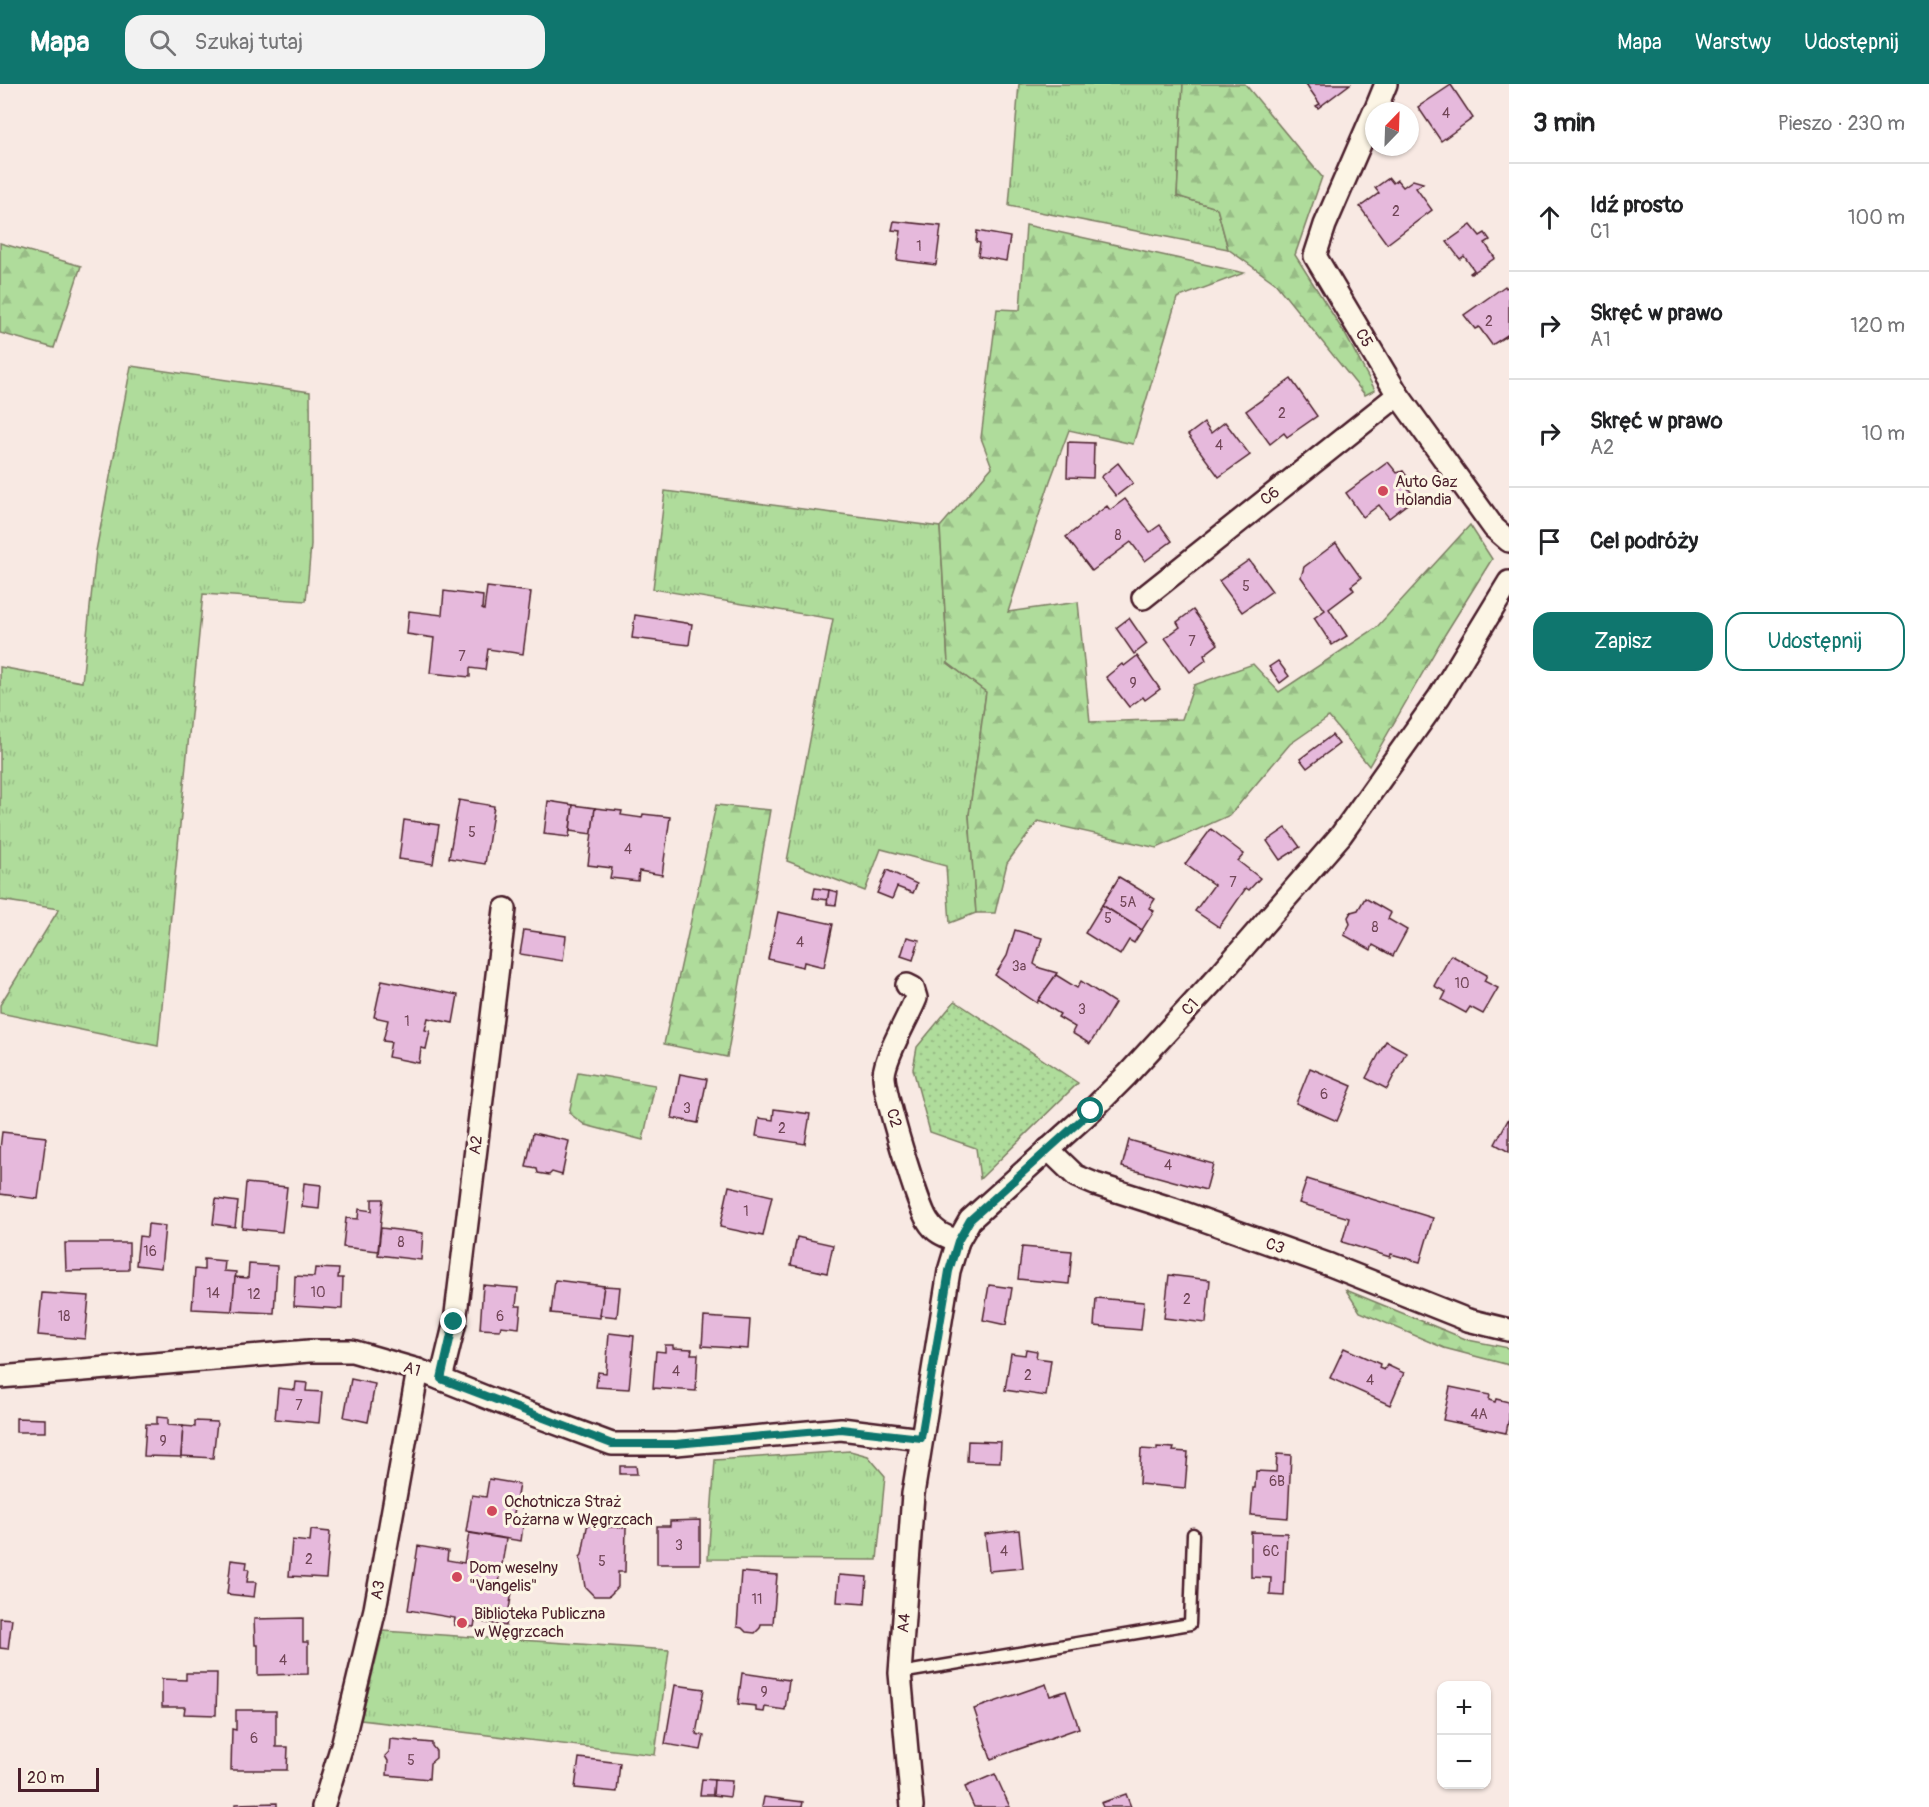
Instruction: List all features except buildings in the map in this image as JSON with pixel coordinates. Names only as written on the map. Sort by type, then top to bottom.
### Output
[{"type":"street","name":"C5","points":[[1378,102],[1386,84]]},
{"type":"street","name":"C5","points":[[1365,133],[1325,225],[1315,256],[1398,395],[1494,528],[1509,541]]},
{"type":"street","name":"C6","points":[[1143,598],[1398,395]]},
{"type":"street","name":"C1","points":[[921,1438],[949,1271],[958,1241],[970,1220],[1091,1111],[1157,1043],[1341,835],[1503,606],[1509,582]]},
{"type":"street","name":"A2","points":[[441,1379],[454,1322],[505,909]]},
{"type":"street","name":"C2","points":[[907,985],[913,988],[916,998],[887,1061],[884,1076],[889,1102],[927,1220],[939,1234],[958,1241]]},
{"type":"street","name":"C3","points":[[1048,1149],[1076,1176],[1095,1184],[1330,1265],[1468,1320],[1509,1330]]},
{"type":"street","name":"A1","points":[[0,1377],[309,1351],[352,1351],[418,1370],[612,1444],[676,1444],[841,1429],[921,1438]]},
{"type":"street","name":"A3","points":[[322,1807],[343,1742],[375,1609],[418,1370]]},
{"type":"street","name":"A4","points":[[912,1807],[900,1673],[911,1514],[921,1438]]},
{"type":"lane","points":[[900,1673],[1190,1624],[1193,1534]]},
{"type":"green space","points":[[1019,84],[1183,84],[1177,196],[1217,208],[1228,249],[1009,206]]},
{"type":"green space","points":[[1183,84],[1245,84],[1322,177],[1295,255],[1345,334],[1375,390],[1365,395],[1275,283],[1228,249],[1217,208],[1177,196]]},
{"type":"green space","points":[[1026,225],[1244,273],[1177,298],[1133,444],[1069,430],[1050,481],[1008,612],[1078,602],[1090,722],[1182,719],[1194,685],[1253,664],[1279,692],[1376,628],[1470,525],[1492,559],[1444,636],[1369,766],[1329,717],[1290,744],[1230,815],[1157,848],[1038,821],[1007,863],[995,913],[976,913],[969,815],[986,692],[948,663],[940,527],[992,467],[981,438],[997,309],[1020,310]]},
{"type":"green space","points":[[0,243],[81,266],[54,348],[0,333]]},
{"type":"green space","points":[[131,366],[310,392],[311,545],[306,601],[203,594],[158,1046],[0,1013],[0,1005],[59,909],[0,900],[0,667],[82,682],[96,551]]},
{"type":"green space","points":[[665,491],[940,527],[948,663],[986,692],[969,815],[976,913],[950,923],[946,866],[881,849],[865,891],[787,861],[833,619],[653,589]]},
{"type":"green space","points":[[716,805],[770,810],[727,1057],[664,1044]]},
{"type":"green space","points":[[955,1001],[1078,1083],[980,1179],[976,1148],[930,1132],[913,1069],[917,1047]]},
{"type":"green space","points":[[578,1072],[655,1085],[643,1140],[585,1125],[569,1113]]},
{"type":"green space","points":[[1346,1290],[1468,1340],[1509,1348],[1509,1365],[1444,1348],[1360,1312]]},
{"type":"green space","points":[[850,1451],[868,1456],[885,1476],[877,1560],[708,1559],[715,1460]]},
{"type":"green space","points":[[383,1631],[669,1650],[655,1755],[361,1720]]},
{"type":"place","name":"Auto Gaz Holandia","points":[[1383,491]]},
{"type":"place","name":"Ochotnicza Straż Pożarna w Węgrzcach","points":[[492,1511]]},
{"type":"place","name":"Dom weselny \"Vangelis\"","points":[[457,1577]]},
{"type":"place","name":"Biblioteka Publiczna w Węgrzcach","points":[[462,1623]]},
{"type":"route","points":[[454,1322],[441,1379],[612,1444],[676,1444],[841,1429],[921,1438],[952,1256],[963,1231],[980,1210],[1091,1111]]}]
